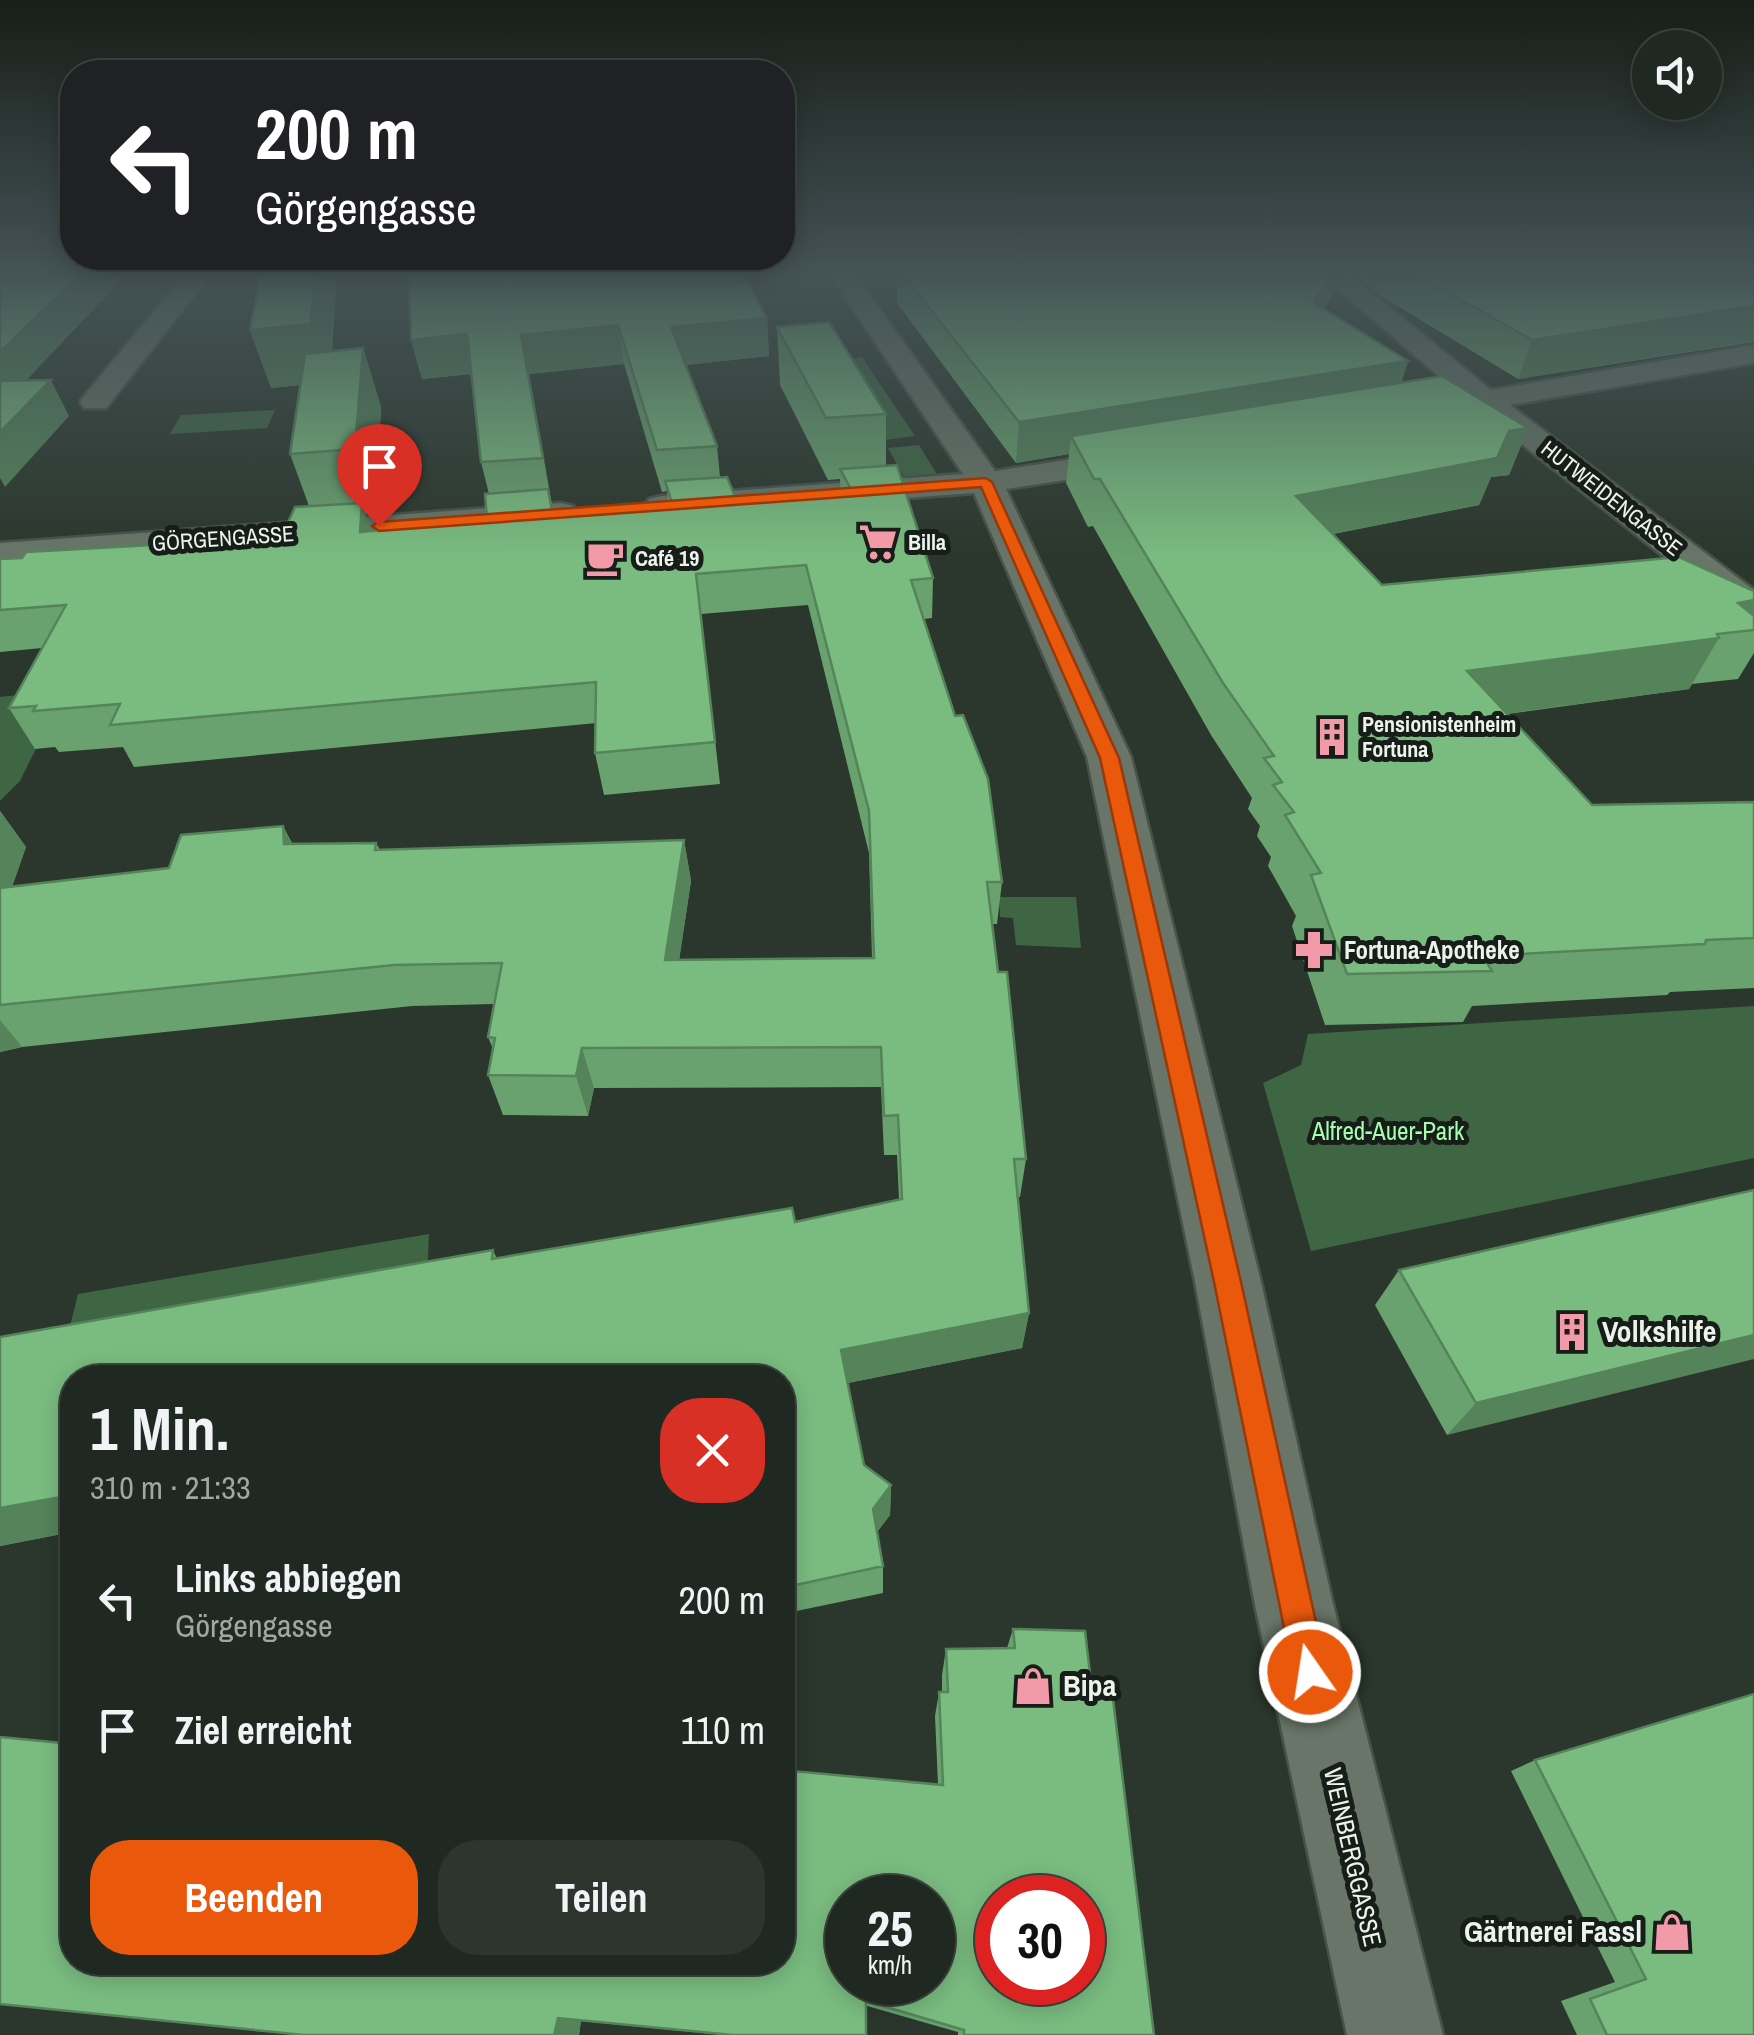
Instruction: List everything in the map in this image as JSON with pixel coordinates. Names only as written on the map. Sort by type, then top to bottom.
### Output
[{"type":"street","points":[[95,402],[122,368]]},
{"type":"street","name":"WEINBERGGASSE","points":[[911,368],[986,482],[1110,758],[1224,1266],[1293,1600],[1395,2035]]},
{"type":"street","name":"HUTWEIDENGASSE","points":[[1447,368],[1754,610]]},
{"type":"street","points":[[1370,420],[1673,368]]},
{"type":"street","points":[[624,509],[986,482],[1177,452]]},
{"type":"street","name":"GÖRGENGASSE","points":[[0,554],[585,512]]},
{"type":"green space","points":[[846,368],[869,368],[915,436],[884,440]]},
{"type":"green space","points":[[275,410],[267,428],[170,434],[181,415]]},
{"type":"green space","points":[[919,445],[941,481],[908,484],[888,448]]},
{"type":"green space","points":[[65,690],[20,781],[0,801],[0,697]]},
{"type":"green space","points":[[999,897],[1076,897],[1081,948],[1016,945],[1013,918],[1000,917]]},
{"type":"green space","name":"Alfred-Auer-Park","points":[[1754,1006],[1754,1158],[1311,1251],[1263,1083],[1301,1065],[1308,1034]]},
{"type":"green space","points":[[429,1234],[426,1302],[60,1365],[78,1294]]},
{"type":"building","points":[[303,368],[361,368],[355,449],[290,454]]},
{"type":"building","points":[[471,368],[527,368],[543,458],[481,462]]},
{"type":"building","points":[[631,368],[687,368],[717,446],[657,450]]},
{"type":"building","points":[[799,368],[857,368],[886,414],[826,418]]},
{"type":"building","points":[[977,368],[1364,368],[1019,422]]},
{"type":"building","name":"Pensionistenheim Fortuna","points":[[1442,376],[1528,428],[1509,431],[1497,458],[1296,496],[1382,585],[1679,557],[1754,591],[1754,600],[1738,603],[1754,616],[1754,630],[1467,671],[1592,805],[1754,802],[1754,938],[1483,956],[1492,971],[1347,974],[1311,875],[1321,873],[1285,815],[1294,812],[1273,785],[1282,782],[1264,758],[1274,756],[1223,683],[1071,436]]},
{"type":"building","points":[[51,380],[0,432],[0,381]]},
{"type":"building","points":[[897,465],[933,578],[911,580],[955,716],[963,715],[988,779],[1002,882],[987,882],[998,972],[1007,972],[1026,1159],[1014,1159],[1029,1313],[841,1350],[864,1465],[891,1485],[873,1509],[883,1566],[795,1585],[795,1365],[60,1365],[60,1497],[0,1508],[0,1337],[493,1250],[492,1259],[792,1208],[795,1222],[902,1199],[898,1115],[884,1116],[881,1047],[582,1048],[576,1076],[488,1075],[495,1038],[488,1037],[502,963],[394,965],[0,1005],[0,888],[169,868],[181,835],[283,826],[284,844],[376,843],[375,850],[684,840],[665,960],[874,958],[869,811],[806,565],[696,574],[715,742],[595,753],[596,682],[110,725],[120,704],[33,711],[36,706],[9,708],[66,605],[0,610],[0,559],[22,558],[26,552],[281,538],[295,507],[362,503],[360,532],[487,519],[485,494],[548,489],[552,511],[672,503],[665,481],[727,477],[737,501],[853,493],[840,469]]},
{"type":"building","name":"Volkshilfe","points":[[1754,1190],[1754,1335],[1476,1403],[1399,1270]]},
{"type":"building","points":[[1013,1629],[1085,1631],[1093,1699],[1113,1699],[1154,2035],[964,2035],[964,2030],[880,2005],[955,2005],[955,1875],[825,1875],[825,2005],[866,2005],[866,2035],[733,2035],[558,2018],[554,2035],[304,2035],[0,2004],[0,1737],[60,1743],[60,1975],[795,1975],[795,1771],[943,1785],[939,1692],[948,1692],[946,1649],[1015,1648]]},
{"type":"building","name":"Gärtnerei Fassl","points":[[1754,1694],[1754,2035],[1607,2035],[1590,1999],[1646,1979],[1535,1760]]},
{"type":"place","name":"Billa","points":[[878,542]]},
{"type":"place","name":"Café 19","points":[[605,558]]},
{"type":"place","name":"Pensionistenheim Fortuna","points":[[1332,737]]},
{"type":"place","name":"Fortuna-Apotheke","points":[[1314,950]]},
{"type":"place","name":"Volkshilfe","points":[[1572,1332]]},
{"type":"place","name":"Bipa","points":[[1033,1686]]},
{"type":"place","name":"Gärtnerei Fassl","points":[[1672,1932]]},
{"type":"route","points":[[379,526],[986,482],[1110,758],[1228,1282],[1310,1672]]}]
